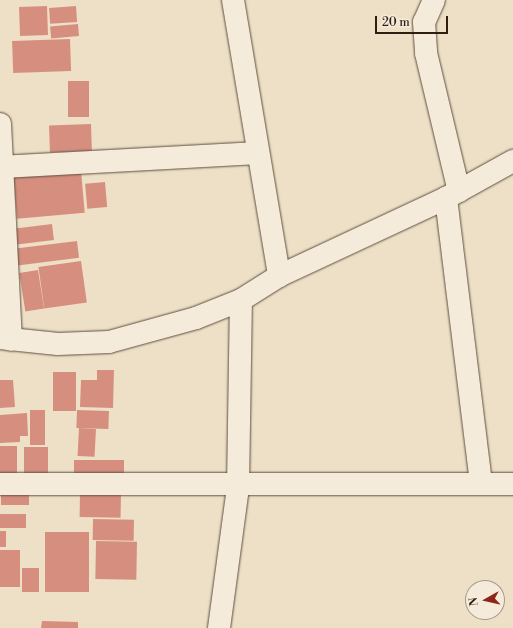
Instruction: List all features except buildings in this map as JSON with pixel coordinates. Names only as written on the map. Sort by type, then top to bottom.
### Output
[{"type":"street","points":[[234,0],[257,152],[279,276]]},
{"type":"street","points":[[434,0],[424,22],[426,53],[452,194],[481,483]]},
{"type":"street","points":[[0,124],[6,339],[58,344],[109,342],[196,318],[241,300],[279,276],[452,194],[513,161]]},
{"type":"street","points":[[1,167],[257,152]]},
{"type":"street","points":[[219,628],[238,486],[241,300]]},
{"type":"street","points":[[0,484],[238,486],[481,483],[513,484]]}]
